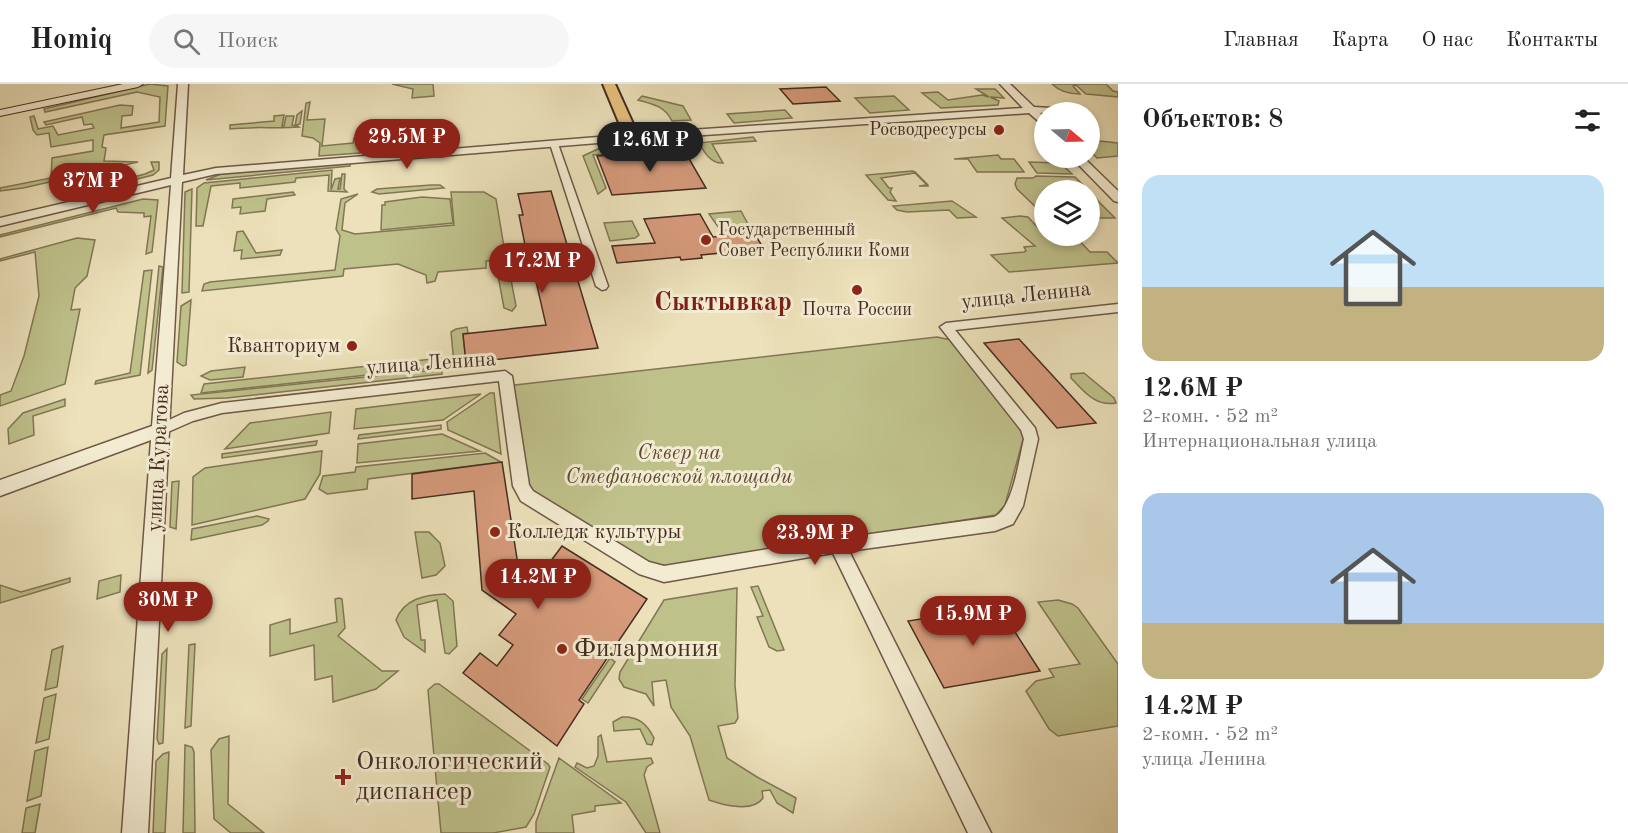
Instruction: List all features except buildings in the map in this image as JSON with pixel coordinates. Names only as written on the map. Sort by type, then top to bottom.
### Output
[{"type":"main road","points":[[0,113],[138,84]]},
{"type":"main road","points":[[609,84],[632,138]]},
{"type":"street","name":"улица Куратова","points":[[135,833],[183,84]]},
{"type":"street","points":[[1005,84],[1034,113]]},
{"type":"street","points":[[0,222],[178,178],[225,170],[632,138],[1034,110]]},
{"type":"street","points":[[554,144],[602,286]]},
{"type":"street","points":[[1088,168],[1118,198]]},
{"type":"street","name":"улица Ленина","points":[[0,488],[161,430],[189,417],[222,408],[505,376],[521,486],[527,496],[645,569],[664,574],[837,546],[995,524],[1007,519],[1015,506],[1031,439],[1028,428],[946,327],[1118,308]]},
{"type":"street","points":[[837,546],[980,833]]},
{"type":"green space","points":[[150,84],[168,86],[165,126],[104,135],[102,147],[106,148],[104,161],[138,162],[0,191],[0,188],[51,178],[52,158],[93,151],[93,140],[51,147],[49,133],[37,135],[33,130],[30,117],[34,116],[38,129],[53,126],[58,135],[94,128],[92,124],[84,125],[82,117],[46,125],[44,122],[120,105],[133,106],[132,115],[122,116],[121,128],[159,122],[160,97],[137,92],[45,112],[44,109]]},
{"type":"green space","points":[[392,84],[433,84],[434,96],[412,98],[413,89]]},
{"type":"green space","points":[[1052,84],[1106,84],[1113,91],[1118,92],[1118,97],[1086,94],[1076,85],[1073,86],[1080,94],[1068,93]]},
{"type":"green space","points":[[976,89],[995,89],[1004,98],[990,97],[999,101],[998,105],[941,108],[922,93],[938,92],[948,100],[982,95],[989,97]]},
{"type":"green space","points":[[642,96],[683,106],[691,120],[672,121],[666,112],[654,104],[638,100]]},
{"type":"green space","points":[[894,96],[909,110],[870,113],[855,98]]},
{"type":"green space","points":[[310,102],[307,120],[325,119],[322,146],[353,143],[354,138],[362,137],[360,153],[319,156],[320,143],[313,138],[302,136],[306,103]]},
{"type":"green space","points":[[785,110],[792,118],[734,123],[727,114]]},
{"type":"green space","points":[[302,111],[300,124],[296,125],[299,127],[230,129],[230,125],[274,121],[274,116],[284,115],[282,127],[286,116],[294,116],[292,125],[295,126],[297,115]]},
{"type":"green space","points":[[753,137],[756,141],[712,144],[723,163],[711,159],[699,143]]},
{"type":"green space","points":[[1100,141],[1118,143],[1118,156],[1100,158]]},
{"type":"green space","points":[[600,148],[603,154],[593,155],[606,188],[598,194],[583,156]]},
{"type":"green space","points":[[998,155],[1001,159],[1014,159],[1024,172],[977,172],[968,159],[954,159]]},
{"type":"green space","points":[[151,162],[159,162],[159,170],[153,175],[69,196],[65,182],[83,177],[69,182],[71,191],[81,191],[145,174],[154,170]]},
{"type":"green space","points":[[1029,162],[1034,162],[1034,168],[1066,168],[1072,174],[1037,173]]},
{"type":"green space","points":[[350,163],[350,166],[206,180],[221,174]]},
{"type":"green space","points":[[332,170],[331,190],[335,179],[340,178],[338,189],[340,189],[342,174],[345,174],[344,189],[347,192],[328,191],[329,175],[296,178],[295,182],[240,188],[240,183],[211,186],[203,226],[196,226],[197,188],[204,183]]},
{"type":"green space","points":[[915,172],[928,186],[919,186],[927,185],[915,173],[881,178],[889,188],[892,188],[890,192],[896,201],[888,200],[866,175]]},
{"type":"green space","points":[[1036,176],[1075,177],[1078,180],[1034,180],[1034,205],[1017,189],[1015,184],[1017,178]]},
{"type":"green space","points":[[440,185],[444,188],[379,194],[372,192],[377,189]]},
{"type":"green space","points":[[192,189],[189,292],[182,293],[185,192]]},
{"type":"green space","points":[[293,192],[295,195],[267,199],[265,211],[240,214],[241,207],[232,208],[233,199]]},
{"type":"green space","points":[[451,192],[484,192],[496,199],[506,259],[486,261],[486,268],[438,272],[435,281],[427,283],[426,275],[398,264],[344,269],[343,276],[202,291],[204,284],[210,282],[335,270],[340,236],[336,229],[341,199],[358,194],[345,203],[342,230],[355,234],[454,225]]},
{"type":"green space","points":[[422,197],[450,199],[453,223],[381,230],[382,205],[385,205],[385,202]]},
{"type":"green space","points":[[143,199],[158,200],[152,252],[146,254],[151,216],[144,217],[144,213],[118,212],[116,208],[0,237],[0,235]]},
{"type":"green space","points":[[952,201],[976,217],[957,218],[949,210],[907,212],[897,210],[893,206]]},
{"type":"green space","points":[[1100,203],[1115,218],[1100,218]]},
{"type":"green space","points":[[741,211],[749,226],[748,229],[721,231],[709,214]]},
{"type":"green space","points":[[1028,217],[1034,224],[1034,245],[1002,218]]},
{"type":"green space","points":[[632,221],[639,235],[635,238],[610,241],[604,223]]},
{"type":"green space","points":[[243,231],[256,253],[282,250],[280,255],[241,259],[242,250],[234,251],[237,232]]},
{"type":"green space","points":[[77,238],[95,240],[87,276],[75,288],[71,310],[80,309],[65,384],[0,406],[0,395],[11,391],[24,356],[39,296],[35,252],[0,261],[0,259]]},
{"type":"green space","points":[[1084,246],[1090,252],[1107,252],[1118,263],[1009,272],[991,255],[1024,252],[1026,251],[1024,247]]},
{"type":"green space","points":[[159,266],[163,267],[152,370],[148,373]]},
{"type":"green space","points":[[502,266],[509,269],[516,306],[512,311],[504,308],[497,270]]},
{"type":"green space","points":[[152,270],[140,375],[95,384],[96,381],[130,373],[144,271]]},
{"type":"green space","points":[[191,300],[186,365],[183,366],[177,362],[181,306]]},
{"type":"green space","points":[[467,327],[468,333],[463,334],[466,363],[454,364],[451,332]]},
{"type":"green space","name":"Сквер на Стефановской площади","points":[[937,337],[951,340],[1017,418],[1024,436],[1005,505],[996,515],[667,566],[651,563],[543,501],[534,493],[529,483],[512,392],[515,385]]},
{"type":"green space","points":[[441,358],[441,367],[201,393],[204,384]]},
{"type":"green space","points":[[245,367],[243,377],[210,380],[201,376],[211,371]]},
{"type":"green space","points":[[442,369],[442,374],[227,398],[194,399],[191,395]]},
{"type":"green space","points":[[1084,373],[1114,398],[1116,403],[1102,403],[1096,400],[1085,393],[1071,378],[1071,374]]},
{"type":"green space","points":[[490,393],[494,393],[501,454],[448,430],[447,422]]},
{"type":"green space","points":[[481,394],[443,420],[354,429],[356,409]]},
{"type":"green space","points":[[65,399],[65,406],[33,416],[34,435],[9,444],[8,429],[23,413]]},
{"type":"green space","points":[[331,412],[329,433],[225,449],[250,423]]},
{"type":"green space","points":[[441,425],[441,429],[358,439],[359,435]]},
{"type":"green space","points":[[442,434],[480,451],[357,463],[358,444]]},
{"type":"green space","points":[[317,441],[316,445],[222,458],[222,454]]},
{"type":"green space","points":[[322,451],[320,474],[305,499],[192,525],[193,477],[205,468]]},
{"type":"green space","points":[[485,453],[501,462],[368,479],[367,489],[327,494],[319,489],[323,476],[355,472],[356,467]]},
{"type":"green space","points":[[179,481],[176,529],[170,527],[172,482]]},
{"type":"green space","points":[[257,516],[269,519],[262,525],[191,540],[192,529]]},
{"type":"green space","points":[[415,532],[429,532],[440,543],[445,566],[436,575],[422,578]]},
{"type":"green space","points":[[121,575],[120,592],[97,599],[99,581]]},
{"type":"green space","points":[[70,578],[70,582],[0,603],[0,585],[21,592]]},
{"type":"green space","points":[[758,586],[784,650],[777,651],[769,647],[757,617],[763,616],[751,587]]},
{"type":"green space","points":[[737,588],[735,685],[738,718],[735,723],[718,726],[727,758],[796,798],[793,813],[777,803],[770,790],[762,791],[763,798],[758,803],[745,807],[730,806],[709,800],[690,736],[671,707],[666,680],[652,682],[654,706],[646,694],[624,687],[619,679],[620,672],[664,600]]},
{"type":"green space","points":[[445,594],[453,601],[457,646],[449,654],[445,653],[437,600],[417,605],[421,640],[425,640],[425,652],[404,637],[396,620],[409,603]]},
{"type":"green space","points":[[335,599],[342,599],[345,628],[338,636],[382,671],[398,671],[376,689],[333,702],[332,676],[315,680],[314,645],[270,656],[270,625],[290,619],[290,634],[337,622]]},
{"type":"green space","points":[[1058,600],[1078,608],[1118,664],[1118,726],[1058,736],[1049,729],[1026,691],[1036,681],[1054,677],[1049,669],[1080,664],[1038,602]]},
{"type":"green space","points":[[195,644],[191,726],[185,728],[189,645]]},
{"type":"green space","points":[[63,646],[57,687],[45,690],[52,650]]},
{"type":"green space","points":[[167,649],[163,743],[159,744],[157,739],[162,654]]},
{"type":"green space","points":[[610,658],[615,662],[588,703],[582,699]]},
{"type":"green space","points":[[435,684],[439,684],[550,767],[534,814],[526,827],[493,833],[441,833],[428,690]]},
{"type":"green space","points":[[56,694],[49,739],[36,743],[44,698]]},
{"type":"green space","points":[[622,717],[633,718],[645,725],[654,738],[652,745],[647,744],[640,729],[614,731],[613,722]]},
{"type":"green space","points":[[601,735],[607,762],[651,758],[653,763],[647,767],[644,775],[660,833],[646,833],[626,802],[575,767],[577,763],[587,768],[594,766],[598,756],[598,737]]},
{"type":"green space","points":[[229,736],[228,804],[264,833],[231,833],[214,819],[211,750],[219,739]]},
{"type":"green space","points":[[185,745],[192,747],[194,752],[195,833],[183,833]]},
{"type":"green space","points":[[48,747],[41,796],[27,801],[35,751]]},
{"type":"green space","points":[[169,752],[165,833],[153,833],[156,761]]},
{"type":"green space","points":[[559,758],[621,803],[595,806],[595,811],[572,815],[574,833],[536,833],[536,822]]},
{"type":"green space","points":[[40,804],[35,833],[22,833],[26,808]]},
{"type":"place","name":"Росводресурсы","points":[[999,130]]},
{"type":"place","name":"Государственный Совет Республики Коми","points":[[706,240]]},
{"type":"place","name":"Почта России","points":[[857,290]]},
{"type":"place","name":"Кванториум","points":[[352,346]]},
{"type":"place","name":"Колледж культуры","points":[[495,532]]},
{"type":"place","name":"Филармония","points":[[562,649]]},
{"type":"place","name":"Онкологический диспансер","points":[[343,777]]},
{"type":"district","name":"Сыктывкар","points":[[723,302]]}]
